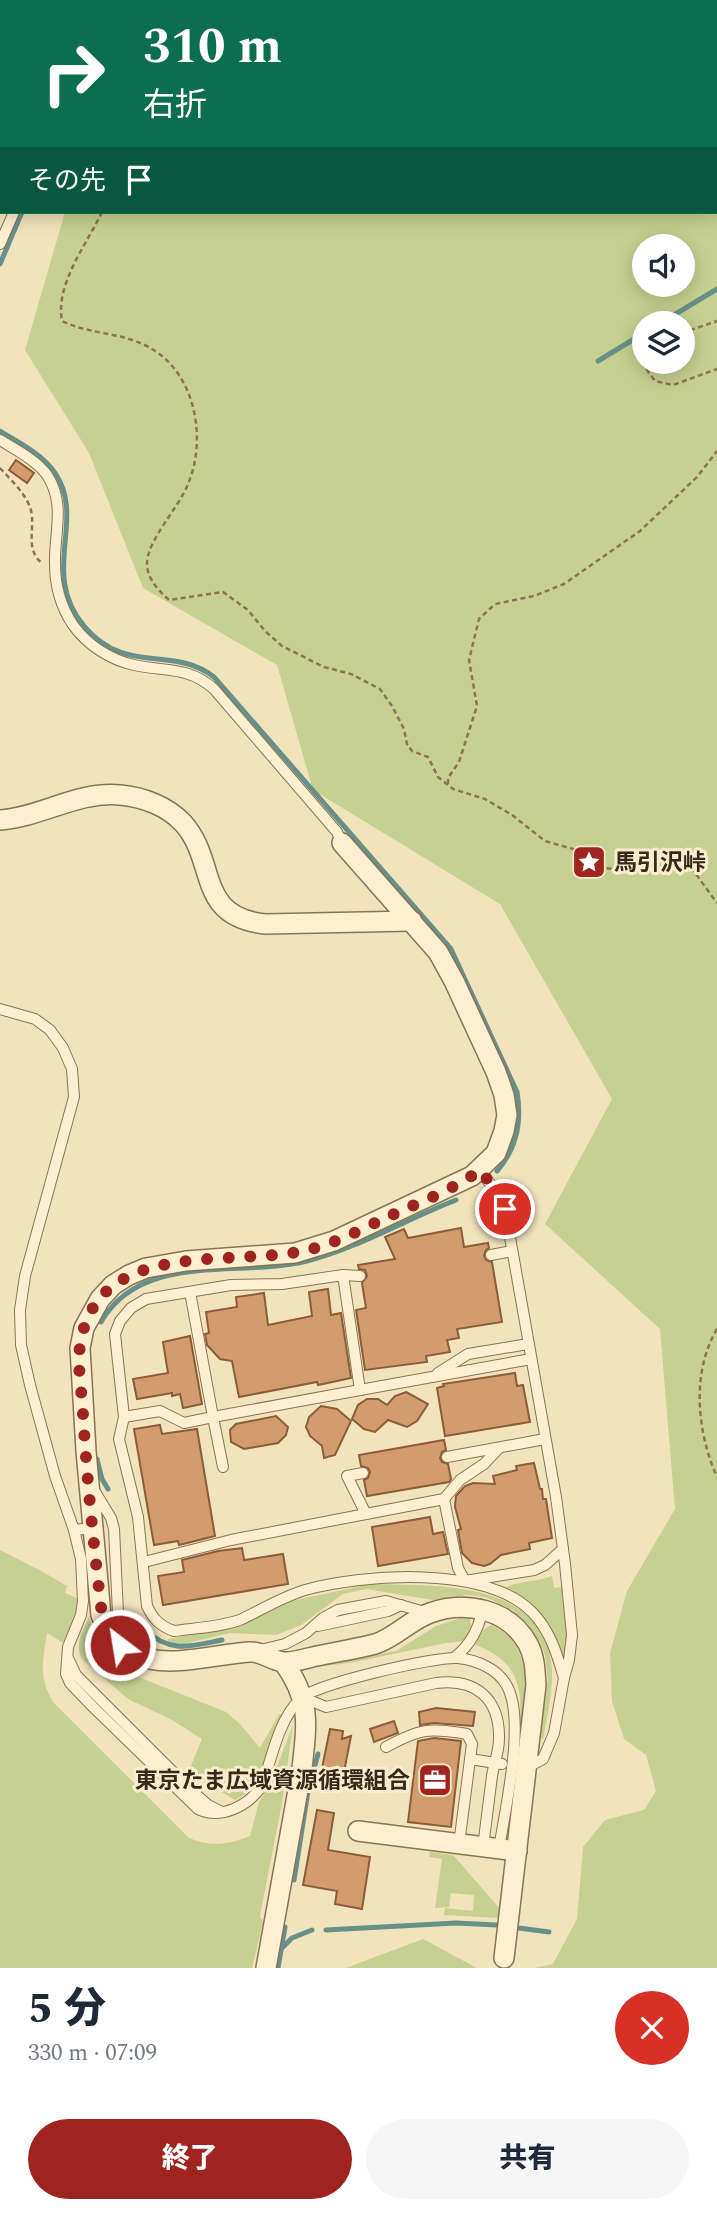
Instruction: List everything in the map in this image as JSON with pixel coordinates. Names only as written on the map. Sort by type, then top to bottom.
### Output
[{"type":"street","points":[[0,820],[17,819],[68,801],[96,795],[135,797],[153,803],[183,823],[193,838],[220,903],[231,914],[247,922],[265,924],[412,921]]},
{"type":"street","points":[[342,843],[438,952],[454,981],[504,1095],[507,1115],[496,1153],[480,1170],[456,1185],[316,1248],[272,1256],[166,1264],[129,1275],[113,1285],[100,1299],[84,1328],[80,1348],[89,1481],[84,1529],[102,1615],[109,1633],[131,1653],[150,1659],[180,1662],[254,1652],[284,1663],[376,1644],[428,1613],[465,1606],[499,1615],[515,1627],[527,1643],[534,1661],[536,1685],[496,1845],[504,1958]]},
{"type":"street","points":[[266,1968],[302,1768],[306,1707],[297,1682],[284,1663]]},
{"type":"street","points":[[358,1831],[459,1844],[496,1845]]},
{"type":"lane","points":[[0,244],[13,214]]},
{"type":"lane","points":[[0,440],[36,464],[47,475],[54,490],[59,506],[56,584],[72,624],[81,635],[101,652],[116,659],[134,665],[190,672],[204,680],[215,689],[337,832],[342,843]]},
{"type":"lane","points":[[0,1009],[35,1019],[50,1030],[64,1048],[72,1069],[74,1097],[24,1276],[20,1310],[21,1345],[55,1476],[84,1529],[81,1559],[83,1601],[67,1656],[76,1675],[192,1791],[208,1805],[222,1812],[248,1801],[262,1786],[287,1715],[302,1697],[338,1681],[455,1657],[469,1660],[491,1669],[502,1678],[509,1688],[514,1721],[516,1769],[496,1845]]},
{"type":"lane","points":[[470,1759],[495,1767],[516,1769],[543,1759],[554,1733],[572,1635],[563,1549],[512,1251],[501,1197],[480,1170]]},
{"type":"lane","points":[[491,1255],[512,1251]]},
{"type":"lane","points":[[343,1275],[360,1390]]},
{"type":"lane","points":[[360,1276],[343,1275],[282,1284],[231,1285],[146,1299],[131,1308],[120,1321],[115,1334],[124,1417],[119,1438],[138,1517],[150,1614],[164,1628],[174,1631],[239,1620],[306,1590],[377,1577],[465,1581],[534,1570],[545,1565],[563,1549]]},
{"type":"lane","points":[[190,1292],[223,1467]]},
{"type":"lane","points":[[432,1377],[468,1354],[528,1344]]},
{"type":"lane","points":[[124,1417],[160,1411],[184,1423],[531,1359]]},
{"type":"lane","points":[[447,1457],[545,1439]]},
{"type":"lane","points":[[144,1562],[231,1540],[444,1499],[460,1480],[484,1464],[499,1448]]},
{"type":"lane","points":[[363,1473],[347,1476],[366,1514]]},
{"type":"lane","points":[[89,1481],[111,1518],[114,1529],[118,1613],[122,1626],[150,1659]]},
{"type":"lane","points":[[444,1499],[458,1568],[465,1581],[498,1590],[530,1610],[549,1635],[564,1678]]},
{"type":"lane","points":[[254,1652],[285,1644],[338,1610],[386,1601],[428,1613]]},
{"type":"lane","points":[[455,1657],[465,1649],[476,1633],[483,1609]]},
{"type":"lane","points":[[302,1697],[326,1707],[436,1682],[464,1682],[475,1687],[493,1709],[499,1738],[495,1767],[496,1845]]},
{"type":"lane","points":[[386,1747],[410,1734],[431,1728],[467,1734],[472,1744],[459,1844]]},
{"type":"path","points":[[101,214],[74,263],[59,307],[62,321],[73,327],[109,332],[158,352],[174,368],[186,386],[194,407],[195,458],[188,485],[149,553],[147,567],[156,587],[169,600],[223,592],[248,610],[282,646],[324,667],[351,674],[380,690],[398,717],[412,751],[428,757],[438,778],[453,789],[485,799],[512,815],[545,841],[573,849],[584,859],[605,868],[624,870],[678,864],[693,870],[717,903]]},
{"type":"path","points":[[695,328],[717,321]]},
{"type":"path","points":[[649,374],[654,381],[673,385],[717,369]]},
{"type":"path","points":[[448,784],[448,778],[459,762],[460,752],[477,706],[469,660],[479,619],[495,604],[534,596],[564,584],[640,531],[698,477],[717,451]]},
{"type":"path","points":[[0,468],[24,495],[32,510],[30,543],[34,555],[40,563],[55,570]]},
{"type":"path","points":[[717,1329],[709,1342],[700,1375],[702,1428],[706,1452],[717,1477]]},
{"type":"green space","points":[[64,214],[717,214],[717,1968],[534,1968],[553,1964],[577,1919],[583,1847],[605,1820],[644,1810],[656,1791],[646,1755],[624,1739],[612,1701],[610,1653],[627,1591],[675,1509],[660,1329],[545,1224],[612,1099],[500,904],[313,790],[277,665],[143,588],[89,453],[25,350]]},
{"type":"green space","points":[[0,1550],[67,1586],[65,1593],[79,1599],[75,1617],[63,1643],[47,1633],[43,1676],[48,1693],[53,1702],[189,1838],[219,1844],[250,1836],[259,1802],[270,1785],[293,1725],[282,1803],[260,1916],[263,1922],[252,1968],[0,1968]]},
{"type":"green space","points":[[552,1576],[554,1588],[562,1587],[567,1635],[565,1657],[562,1657],[553,1634],[533,1608],[504,1588]]},
{"type":"green space","points":[[370,1584],[425,1585],[484,1594],[509,1603],[530,1618],[545,1640],[552,1670],[551,1696],[543,1739],[540,1738],[548,1680],[545,1655],[540,1642],[527,1623],[512,1610],[486,1597],[466,1595],[433,1600],[366,1589],[343,1594],[301,1625],[276,1635],[230,1633],[184,1644],[168,1643],[168,1639],[239,1626],[292,1601]]},
{"type":"green space","points":[[89,1616],[102,1649],[132,1671],[131,1674],[226,1712],[260,1748],[279,1714],[282,1715],[257,1782],[251,1791],[235,1800],[192,1774],[190,1768],[202,1739],[172,1720],[128,1699],[82,1659],[79,1643]]},
{"type":"green space","points":[[461,1618],[470,1619],[471,1626],[469,1635],[462,1641],[350,1663],[306,1668],[396,1651],[436,1626]]},
{"type":"green space","points":[[491,1625],[507,1635],[517,1648],[523,1664],[525,1700],[518,1755],[520,1704],[519,1689],[514,1676],[506,1664],[493,1653],[475,1645],[483,1630]]},
{"type":"green space","points":[[430,1852],[453,1855],[501,1910],[500,1918],[444,1915],[445,1908],[473,1911],[474,1895],[451,1893],[449,1907],[435,1908],[442,1859],[429,1857]]},
{"type":"green space","points":[[423,1939],[477,1968],[346,1968]]},
{"type":"building","points":[[16,460],[34,473],[27,483],[9,470]]},
{"type":"building","points":[[461,1228],[464,1247],[488,1243],[489,1248],[484,1256],[492,1262],[502,1322],[457,1329],[459,1338],[447,1340],[450,1352],[426,1356],[427,1362],[365,1370],[356,1310],[366,1308],[362,1283],[367,1276],[365,1270],[359,1269],[358,1265],[395,1259],[385,1237],[404,1229],[408,1238]]},
{"type":"building","points":[[328,1289],[331,1315],[341,1313],[351,1378],[239,1397],[232,1361],[220,1359],[207,1345],[205,1334],[209,1333],[206,1312],[237,1307],[236,1297],[264,1293],[268,1325],[312,1316],[309,1292]]},
{"type":"building","points":[[190,1336],[202,1404],[183,1408],[180,1394],[172,1396],[172,1393],[137,1399],[133,1379],[168,1373],[163,1342]]},
{"type":"building","points":[[515,1373],[517,1386],[523,1385],[530,1422],[445,1436],[437,1388],[444,1386],[443,1384]]},
{"type":"building","points":[[406,1392],[428,1404],[417,1421],[407,1427],[388,1420],[375,1432],[364,1429],[352,1419],[358,1405],[367,1399],[378,1399],[387,1405],[395,1396]]},
{"type":"building","points":[[321,1406],[337,1409],[351,1421],[335,1455],[324,1458],[322,1446],[310,1436],[306,1427],[309,1417]]},
{"type":"building","points":[[276,1416],[288,1427],[286,1435],[278,1443],[244,1449],[231,1442],[230,1430],[236,1424]]},
{"type":"building","points":[[160,1425],[162,1434],[197,1429],[215,1536],[179,1545],[178,1541],[154,1545],[134,1429]]},
{"type":"building","points":[[444,1440],[446,1450],[440,1458],[448,1464],[451,1479],[449,1482],[367,1496],[364,1480],[370,1472],[368,1468],[361,1466],[359,1455]]},
{"type":"building","points":[[534,1463],[543,1499],[546,1499],[552,1538],[529,1543],[530,1549],[501,1555],[484,1566],[472,1563],[462,1553],[458,1530],[461,1529],[455,1507],[456,1496],[465,1486],[473,1483],[495,1484],[493,1476],[517,1470],[516,1466]]},
{"type":"building","points":[[430,1517],[433,1534],[443,1532],[448,1554],[378,1566],[372,1527]]},
{"type":"building","points":[[242,1548],[244,1560],[283,1554],[288,1584],[163,1605],[158,1576],[184,1572],[182,1560]]},
{"type":"building","points":[[436,1708],[475,1712],[473,1726],[434,1723],[420,1725],[419,1712]]},
{"type":"building","points":[[394,1721],[398,1733],[374,1742],[370,1729]]},
{"type":"building","points":[[330,1729],[343,1731],[342,1739],[351,1736],[341,1787],[319,1783]]},
{"type":"building","points":[[434,1738],[461,1741],[451,1827],[408,1822],[418,1741]]},
{"type":"building","points":[[317,1810],[334,1813],[328,1850],[370,1857],[362,1909],[335,1904],[337,1891],[303,1885]]},
{"type":"waterway","points":[[0,264],[21,214]]},
{"type":"waterway","points":[[681,311],[717,289]]},
{"type":"waterway","points":[[598,361],[632,340]]},
{"type":"waterway","points":[[0,431],[44,460],[55,473],[64,491],[67,509],[63,566],[65,586],[71,606],[84,626],[116,651],[182,663],[214,677],[451,949],[517,1092],[519,1113],[516,1134],[509,1153],[497,1171]]},
{"type":"waterway","points":[[101,1322],[119,1300],[141,1285],[167,1276],[194,1271],[281,1266],[307,1261],[364,1241],[456,1200]]},
{"type":"waterway","points":[[97,1459],[102,1479],[108,1489]]},
{"type":"waterway","points":[[145,1630],[164,1643],[173,1645],[191,1646],[222,1640]]},
{"type":"waterway","points":[[294,1880],[308,1791],[318,1754]]},
{"type":"waterway","points":[[326,1930],[456,1923],[497,1925]]},
{"type":"waterway","points":[[278,1968],[285,1927]]},
{"type":"waterway","points":[[519,1928],[549,1932]]},
{"type":"waterway","points":[[282,1948],[292,1938],[312,1930]]},
{"type":"place","name":"馬引沢峠","points":[[589,862]]},
{"type":"place","name":"東京たま広域資源循環組合","points":[[435,1780]]},
{"type":"route","points":[[120,1645],[109,1633],[102,1615],[82,1387],[80,1348],[84,1328],[100,1299],[113,1285],[146,1268],[186,1261],[272,1256],[316,1248],[456,1185],[480,1170],[501,1197],[505,1209]]}]
